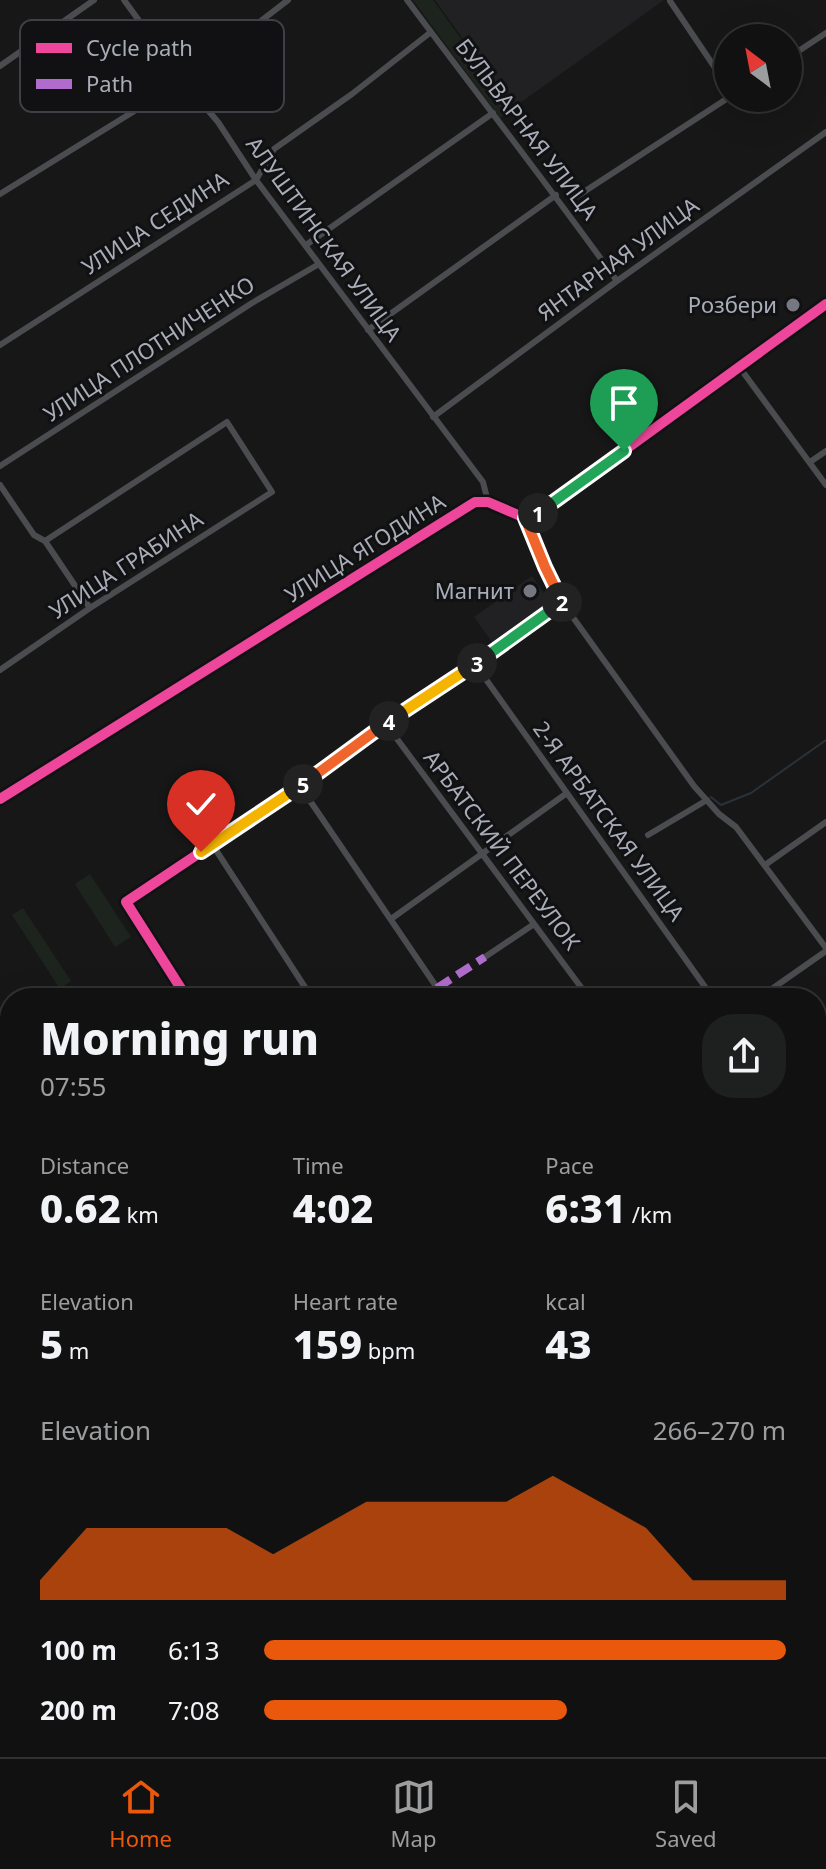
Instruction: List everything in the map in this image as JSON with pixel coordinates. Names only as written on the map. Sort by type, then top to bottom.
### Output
[{"type":"street","points":[[66,20],[94,0]]},
{"type":"street","name":"АЛУШТИНСКАЯ УЛИЦА","points":[[124,0],[139,20]]},
{"type":"street","points":[[262,20],[288,0]]},
{"type":"street","name":"БУЛЬВАРНАЯ УЛИЦА","points":[[407,0],[556,195],[617,281]]},
{"type":"street","points":[[670,1],[714,66]]},
{"type":"street","name":"УЛИЦА СЕДИНА","points":[[0,345],[256,180],[274,149],[352,94],[431,32]]},
{"type":"street","points":[[802,49],[826,33]]},
{"type":"street","points":[[0,66],[20,52]]},
{"type":"street","points":[[576,197],[714,107]]},
{"type":"street","points":[[0,194],[133,112]]},
{"type":"street","name":"АЛУШТИНСКАЯ УЛИЦА","points":[[209,112],[256,180],[483,482],[488,502]]},
{"type":"street","points":[[306,245],[493,113]]},
{"type":"street","name":"ЯНТАРНАЯ УЛИЦА","points":[[433,417],[826,132]]},
{"type":"street","points":[[368,330],[556,195]]},
{"type":"street","name":"УЛИЦА ПЛОТНИЧЕНКО","points":[[0,466],[252,303],[319,264]]},
{"type":"street","points":[[525,518],[538,513],[826,304]]},
{"type":"street","points":[[740,368],[826,485]]},
{"type":"street","name":"УЛИЦА ГРАБИНА","points":[[0,670],[90,608],[272,492],[227,422],[45,541]]},
{"type":"street","points":[[810,462],[826,451]]},
{"type":"street","points":[[0,485],[34,535],[45,541],[90,608]]},
{"type":"street","name":"УЛИЦА ЯГОДИНА","points":[[0,799],[475,502],[488,502]]},
{"type":"street","points":[[488,502],[525,518],[563,602],[690,781],[719,814],[736,827],[826,949],[773,988]]},
{"type":"street","points":[[181,988],[126,902],[300,786],[563,602]]},
{"type":"street","name":"2-Я АРБАТСКАЯ УЛИЦА","points":[[475,664],[706,988]]},
{"type":"street","name":"АРБАТСКИЙ ПЕРЕУЛОК","points":[[386,724],[582,988]]},
{"type":"street","points":[[300,786],[437,988]]},
{"type":"street","points":[[391,919],[567,793]]},
{"type":"street","points":[[648,835],[707,800]]},
{"type":"street","points":[[765,865],[826,822]]},
{"type":"street","points":[[212,844],[306,988]]},
{"type":"street","points":[[485,957],[534,924]]},
{"type":"shaded area","points":[[413,0],[433,0],[512,109],[500,118]]},
{"type":"shaded area","points":[[435,0],[664,0],[513,108]]},
{"type":"shaded area","points":[[532,576],[553,606],[495,646],[474,617]]},
{"type":"shaded area","points":[[90,874],[131,937],[115,947],[75,884]]},
{"type":"shaded area","points":[[23,908],[71,981],[59,988],[12,915]]},
{"type":"waterway","points":[[711,797],[721,805],[751,793],[826,740]]},
{"type":"marked path","points":[[437,988],[485,957]]},
{"type":"cycle path","points":[[0,799],[475,502],[488,502],[525,518],[538,513],[826,304]]},
{"type":"cycle path","points":[[181,988],[126,902],[300,786],[413,704],[563,602]]},
{"type":"place","name":"Розбери","points":[[793,305]]},
{"type":"place","name":"Магнит","points":[[530,591]]},
{"type":"route","points":[[201,852],[563,602],[525,518],[538,513],[624,451]]}]
